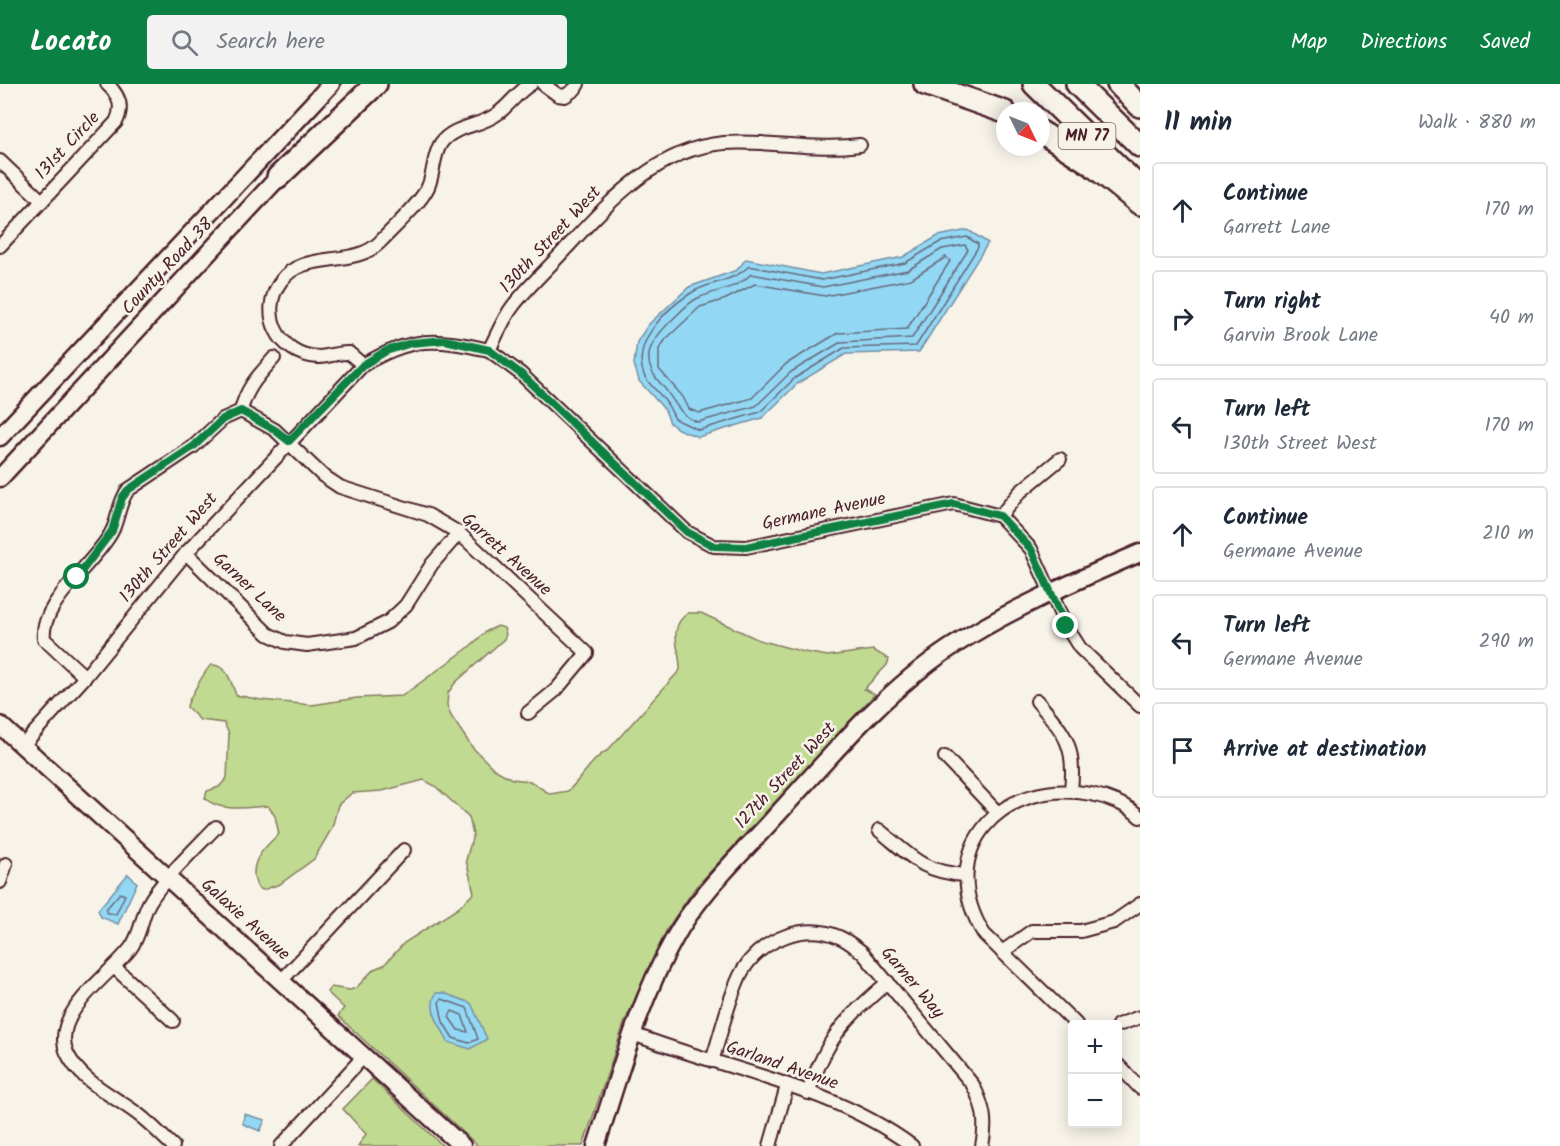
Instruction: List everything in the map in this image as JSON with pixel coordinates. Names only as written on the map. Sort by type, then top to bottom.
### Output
[{"type":"highway","points":[[278,177],[376,84]]},
{"type":"highway","points":[[925,84],[996,109]]},
{"type":"highway","name":"MN 77","points":[[1034,84],[1140,188]]},
{"type":"highway","name":"MN 77","points":[[1077,84],[1140,146]]},
{"type":"highway","points":[[1118,84],[1140,106]]},
{"type":"highway","points":[[1050,138],[1091,164],[1140,204]]},
{"type":"street","name":"131st Circle","points":[[0,246],[116,122],[121,112],[117,94],[107,84]]},
{"type":"street","name":"County Road 38","points":[[0,437],[331,84]]},
{"type":"street","name":"County Road 38","points":[[0,478],[365,84]]},
{"type":"street","points":[[363,365],[349,352],[317,357],[298,352],[285,343],[271,317],[274,292],[286,275],[300,265],[359,254],[378,244],[425,192],[438,149],[448,136],[496,115],[522,88],[531,84]]},
{"type":"street","points":[[543,84],[558,95],[565,96],[575,90],[578,84]]},
{"type":"street","name":"130th Street West","points":[[23,745],[85,677],[186,553],[363,365],[386,351],[411,343],[445,340],[489,350],[512,307],[615,195],[649,171],[685,153],[722,143],[775,143],[832,149],[860,145]]},
{"type":"street","points":[[0,161],[42,201]]},
{"type":"street","name":"Germane Avenue","points":[[489,350],[521,374],[687,532],[714,546],[746,547],[954,504],[1000,516]]},
{"type":"street","points":[[85,677],[44,639],[46,620],[56,603],[112,531],[122,498],[128,490],[194,446],[223,419],[241,411],[245,395],[252,383],[274,358]]},
{"type":"street","name":"Garrett Avenue","points":[[241,411],[275,430],[322,475],[340,487],[428,515],[459,533],[587,653],[556,690],[528,712]]},
{"type":"street","points":[[1060,459],[1020,492],[1000,516],[1031,549],[1066,626],[1080,648],[1140,706]]},
{"type":"street","name":"Garner Lane","points":[[186,553],[268,634],[285,642],[308,645],[356,638],[388,622],[406,605],[432,564],[459,533]]},
{"type":"street","name":"127th Street West","points":[[596,1146],[633,1034],[658,969],[693,910],[718,879],[848,737],[904,684],[949,649],[1050,592],[1140,553]]},
{"type":"street","points":[[1037,700],[1064,732],[1074,763],[1071,790]]},
{"type":"street","name":"Galaxie Avenue","points":[[0,724],[462,1146]]},
{"type":"street","points":[[945,757],[996,812]]},
{"type":"street","points":[[1072,1020],[984,934],[974,917],[967,897],[965,875],[975,840],[996,812],[1029,795],[1071,790],[1103,796],[1140,817]]},
{"type":"street","points":[[173,1146],[139,1115],[98,1087],[75,1065],[67,1052],[64,1028],[69,1017],[114,968],[139,935],[148,903],[216,827]]},
{"type":"street","points":[[879,830],[925,867],[941,873],[965,875]]},
{"type":"street","points":[[282,980],[404,850]]},
{"type":"street","points":[[0,882],[6,864]]},
{"type":"street","points":[[1002,952],[1032,931],[1081,931],[1114,922],[1140,904]]},
{"type":"street","name":"Garner Way","points":[[712,1061],[742,971],[758,951],[779,937],[810,931],[838,936],[862,952],[973,1085],[983,1105],[986,1126],[982,1146]]},
{"type":"street","points":[[114,968],[173,1021]]},
{"type":"street","points":[[808,1093],[821,1056],[835,1031],[853,1011],[888,982]]},
{"type":"street","points":[[1122,1024],[1140,1017]]},
{"type":"street","name":"Garland Avenue","points":[[633,1034],[848,1107],[886,1127],[912,1146]]},
{"type":"street","points":[[281,1146],[365,1055]]},
{"type":"street","points":[[1122,1069],[1140,1088]]},
{"type":"street","points":[[770,1146],[787,1086]]},
{"type":"green space","points":[[688,613],[701,613],[759,640],[804,652],[828,656],[873,650],[889,659],[887,665],[864,689],[875,694],[695,888],[667,929],[625,1021],[583,1146],[478,1146],[338,1016],[344,1008],[327,992],[331,987],[350,990],[356,988],[374,969],[384,965],[404,943],[457,909],[474,893],[466,860],[473,835],[469,817],[435,786],[424,780],[382,791],[352,793],[338,805],[332,828],[314,859],[280,884],[263,890],[258,888],[254,872],[255,864],[262,851],[279,834],[275,816],[268,806],[244,808],[218,806],[205,798],[207,791],[219,787],[227,778],[229,734],[224,723],[200,720],[187,707],[188,704],[211,665],[221,667],[225,671],[236,695],[261,700],[312,705],[357,698],[402,696],[468,648],[487,631],[498,626],[504,628],[506,634],[504,639],[455,683],[448,693],[447,705],[451,716],[472,747],[494,769],[512,779],[530,781],[550,794],[568,791],[680,670],[676,632],[681,619]]},
{"type":"green space","points":[[372,1079],[443,1146],[358,1146],[366,1134],[343,1109]]},
{"type":"water","points":[[968,230],[988,243],[919,352],[846,354],[798,383],[762,418],[698,437],[670,423],[665,410],[639,381],[634,364],[637,342],[648,325],[689,287],[737,270],[746,259],[821,274],[903,257],[938,236]]},
{"type":"water","points":[[128,874],[137,883],[118,924],[101,917],[98,910]]},
{"type":"water","points":[[436,993],[444,993],[471,1003],[487,1039],[470,1049],[448,1042],[434,1012],[433,1000]]},
{"type":"water","points":[[244,1114],[265,1120],[260,1131],[243,1124]]},
{"type":"route","points":[[77,577],[100,550],[112,531],[122,498],[128,490],[194,446],[223,419],[241,411],[251,414],[289,441],[363,365],[386,351],[411,343],[445,340],[489,350],[521,374],[687,532],[714,546],[746,547],[954,504],[1000,516],[1031,549],[1066,626]]}]
